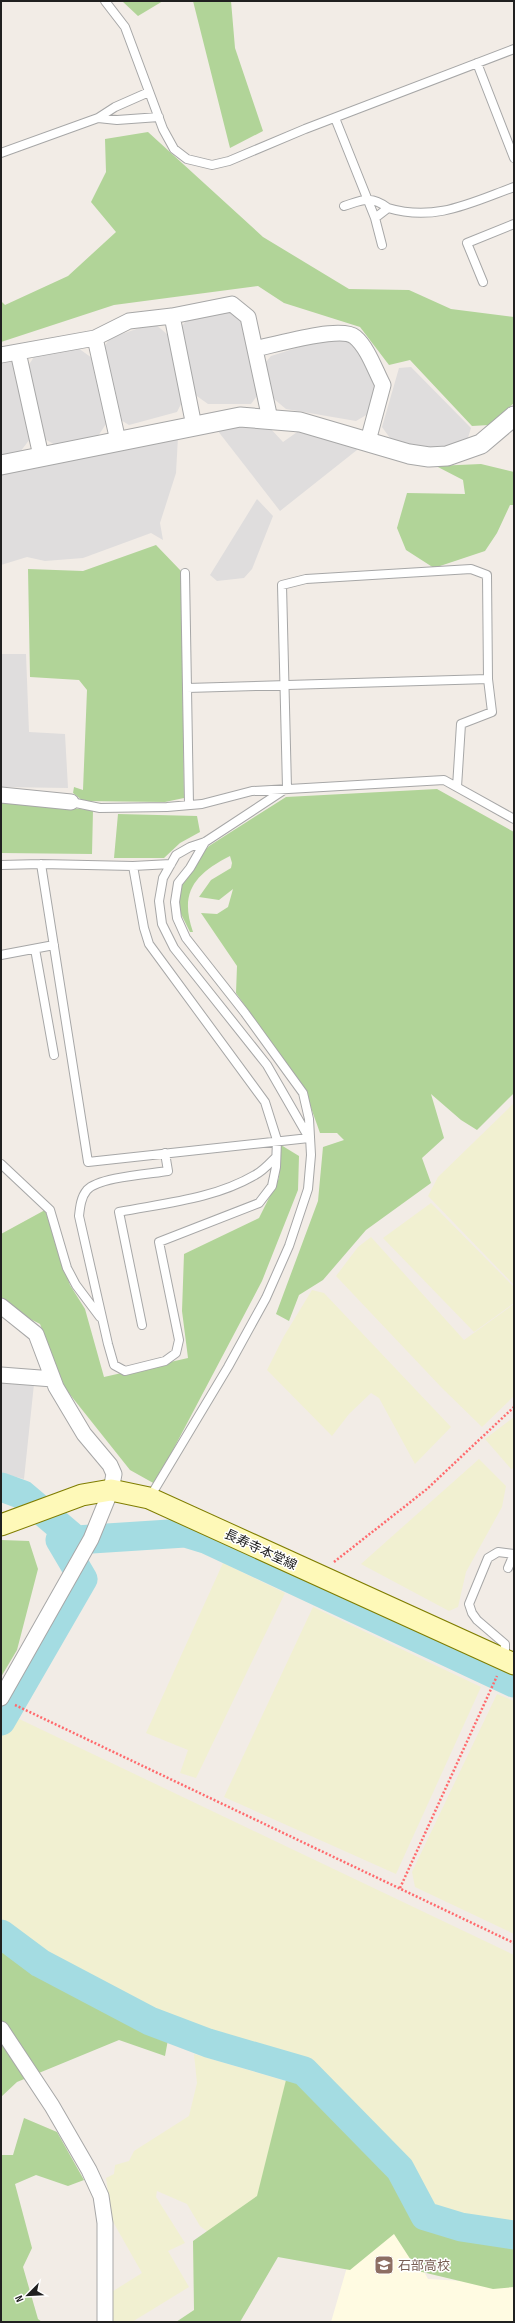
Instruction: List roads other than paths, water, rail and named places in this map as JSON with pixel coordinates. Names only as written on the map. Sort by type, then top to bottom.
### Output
[{"type":"main road","name":"長寿寺本堂線","points":[[2,1524],[82,1495],[111,1490],[149,1498],[509,1662]]},
{"type":"street","points":[[1,355],[95,338],[129,321],[172,316],[232,304],[248,317],[270,419]]},
{"type":"street","points":[[172,316],[194,426]]},
{"type":"street","points":[[255,349],[331,332],[354,336],[362,345],[383,385],[368,441]]},
{"type":"street","points":[[95,338],[118,441]]},
{"type":"street","points":[[18,352],[41,456]]},
{"type":"street","points":[[1,465],[240,417],[300,422],[409,454],[429,457],[447,456],[481,444],[514,416]]},
{"type":"street","points":[[1,795],[71,802]]},
{"type":"street","points":[[1,1306],[36,1334],[53,1379],[84,1434],[110,1465],[114,1474],[111,1490],[95,1529],[5,1700]]},
{"type":"street","points":[[1,1375],[53,1379]]},
{"type":"street","points":[[1,2029],[52,2106],[89,2170],[101,2196],[105,2223],[105,2322]]},
{"type":"lane","points":[[105,1],[125,27],[158,117],[174,149],[187,159],[212,165],[229,161],[335,118],[514,49]]},
{"type":"lane","points":[[477,63],[514,158]]},
{"type":"lane","points":[[1,153],[98,118],[115,106],[149,92]]},
{"type":"lane","points":[[98,118],[117,120],[158,117]]},
{"type":"lane","points":[[335,118],[368,199],[382,245]]},
{"type":"lane","points":[[344,206],[368,199],[377,200],[388,208],[408,214],[430,213],[454,209],[514,187]]},
{"type":"lane","points":[[375,218],[388,208]]},
{"type":"lane","points":[[483,282],[467,243],[514,224]]},
{"type":"lane","points":[[287,788],[282,585],[306,579],[471,569],[486,575],[488,679],[492,712],[461,724],[457,787]]},
{"type":"lane","points":[[185,573],[189,805]]},
{"type":"lane","points":[[187,688],[285,687],[488,679]]},
{"type":"lane","points":[[71,802],[100,808],[189,805],[202,804],[252,791],[444,780],[514,819]]},
{"type":"lane","points":[[287,788],[205,842],[190,847],[176,855],[163,878],[159,901],[162,924],[174,948],[267,1065],[309,1138]]},
{"type":"lane","points":[[149,1498],[228,1367],[266,1298],[283,1259],[308,1189],[311,1155],[309,1119],[303,1094],[244,1013],[186,938],[177,918],[175,902],[178,882],[190,868],[205,842]]},
{"type":"lane","points":[[1,865],[42,864],[133,866],[171,864]]},
{"type":"lane","points":[[42,864],[88,1162],[277,1140],[309,1138]]},
{"type":"lane","points":[[133,866],[144,928],[149,944],[265,1102],[277,1140],[272,1186],[259,1203],[159,1242],[179,1340],[176,1353],[165,1361],[125,1371],[114,1365],[102,1319],[79,1216],[81,1202],[88,1189],[100,1182],[168,1171],[165,1153]]},
{"type":"lane","points":[[1,955],[54,945]]},
{"type":"lane","points":[[35,949],[54,1055]]},
{"type":"lane","points":[[142,1325],[119,1212],[206,1195],[234,1186],[257,1175],[276,1157]]},
{"type":"lane","points":[[1,1164],[50,1210],[67,1268],[76,1286],[102,1319]]},
{"type":"lane","points":[[508,1568],[514,1554],[498,1552],[488,1558],[469,1604],[472,1613],[477,1620],[505,1644],[509,1662]]},
{"type":"waterway","points":[[1,1487],[23,1495],[76,1540],[185,1533],[208,1540],[514,1683]]},
{"type":"waterway","points":[[1,1721],[83,1579],[60,1540]]},
{"type":"waterway","points":[[1,1934],[40,1963],[150,2021],[208,2043],[304,2071],[400,2169],[425,2216],[461,2227],[514,2235]]},
{"type":"place","name":"石部高校","points":[[384,2265]]}]
